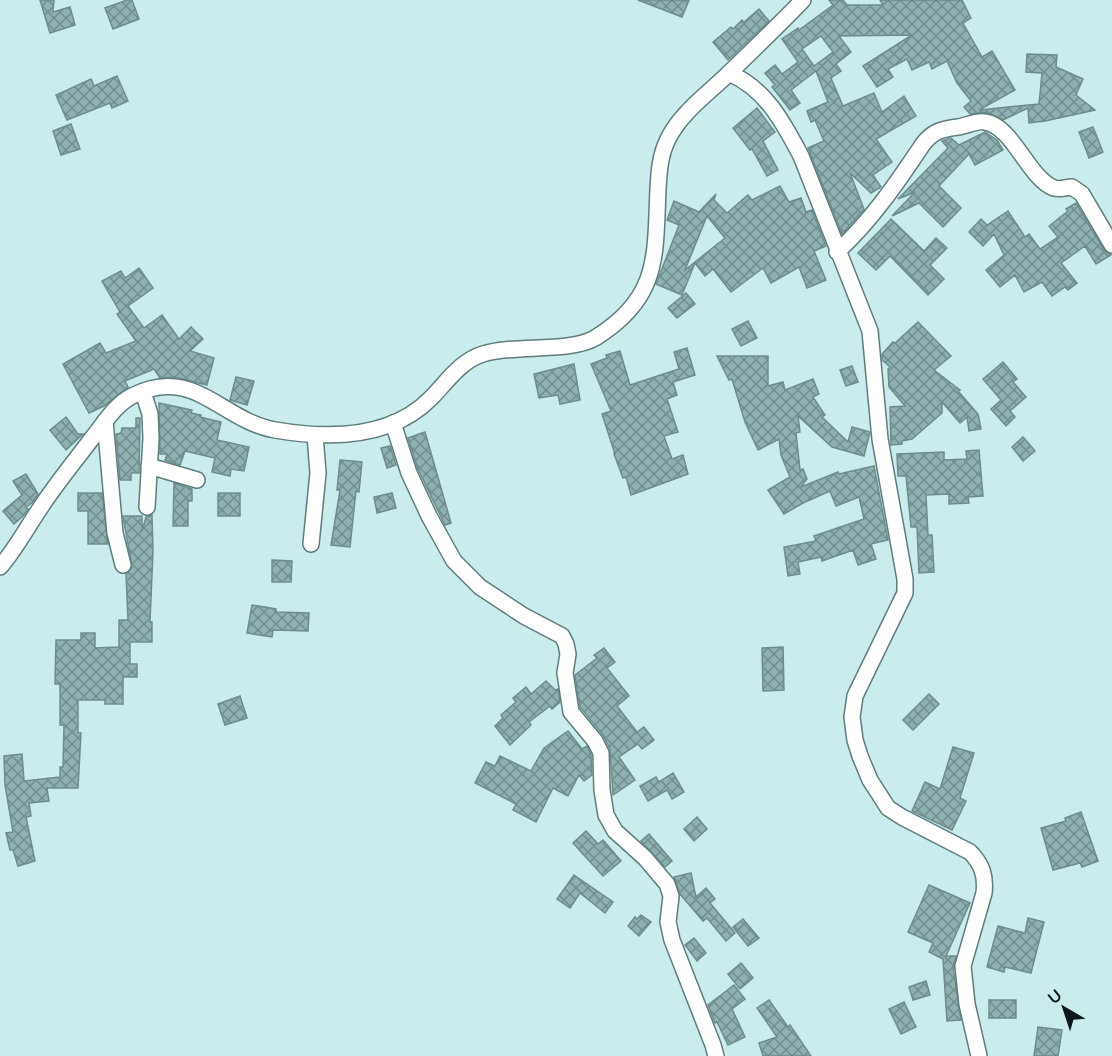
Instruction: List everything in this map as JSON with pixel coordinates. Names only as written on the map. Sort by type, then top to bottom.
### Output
[{"type":"street","points":[[0,567],[16,547],[40,508],[105,421],[131,396],[167,386],[189,390],[212,399],[236,416],[265,427],[315,435],[347,434],[393,423],[414,412],[426,403],[460,367],[482,354],[579,344],[597,336],[624,316],[645,288],[657,243],[659,172],[663,149],[677,126],[696,104],[803,0]]},
{"type":"street","points":[[729,73],[743,79],[760,92],[777,113],[801,156],[870,331],[880,439],[905,579],[905,593],[855,696],[852,717],[855,740],[870,780],[888,808],[970,852],[978,860],[982,869],[985,882],[984,893],[963,966],[967,1004],[979,1056]]},
{"type":"street","points":[[837,252],[864,226],[923,144],[932,135],[942,129],[982,122],[996,127],[1040,177],[1052,187],[1072,188],[1082,194],[1112,245]]},
{"type":"street","points":[[142,392],[150,414],[147,507]]},
{"type":"street","points":[[105,421],[115,533],[123,565]]},
{"type":"street","points":[[393,423],[409,473],[454,561],[480,587],[524,616],[562,636],[568,654],[566,674],[571,712],[601,753],[602,790],[606,815],[615,831],[645,858],[667,884],[671,896],[668,922],[672,940],[714,1045],[716,1056]]},
{"type":"street","points":[[311,544],[318,474],[315,435]]},
{"type":"street","points":[[149,466],[197,480]]},
{"type":"building","points":[[40,0],[54,0],[53,12],[70,7],[75,25],[50,33]]},
{"type":"building","points":[[132,0],[139,19],[113,29],[105,8]]},
{"type":"building","points":[[638,0],[689,0],[682,17]]},
{"type":"building","points":[[829,0],[843,0],[847,5],[883,5],[880,0],[962,0],[971,18],[963,23],[982,57],[992,51],[1015,90],[979,110],[1039,104],[1042,73],[1026,72],[1027,54],[1057,55],[1056,67],[1083,79],[1076,95],[1095,110],[1029,123],[1028,108],[1003,120],[986,112],[970,114],[964,107],[971,101],[957,83],[947,61],[932,69],[929,62],[912,70],[907,59],[888,69],[893,77],[877,87],[863,66],[912,35],[839,36],[851,52],[836,64],[841,71],[831,78],[843,106],[874,93],[882,112],[904,96],[916,116],[876,139],[892,162],[873,175],[881,187],[871,193],[850,173],[864,209],[842,234],[808,148],[824,141],[815,120],[811,122],[807,111],[828,102],[816,71],[791,90],[800,103],[790,110],[772,87],[775,85],[765,73],[775,65],[782,74],[798,62],[782,39],[798,28],[799,30],[833,5]],"holes":[[[821,36],[833,52],[814,66],[802,49]]]},
{"type":"building","points":[[759,9],[769,21],[728,60],[713,42],[731,27],[733,29],[742,20],[744,22]]},
{"type":"building","points":[[117,76],[128,101],[112,108],[110,103],[67,120],[56,95],[91,79],[94,86]]},
{"type":"building","points":[[757,108],[775,132],[763,141],[778,170],[767,176],[752,149],[750,150],[733,128]]},
{"type":"building","points":[[71,124],[80,149],[61,155],[53,131]]},
{"type":"building","points":[[1093,127],[1103,152],[1089,158],[1079,132]]},
{"type":"building","points":[[985,132],[997,140],[1003,150],[975,165],[969,154],[939,186],[961,208],[943,227],[919,203],[892,216],[915,192],[898,199],[948,148],[942,141],[951,138],[959,145]]},
{"type":"building","points":[[780,186],[789,202],[801,198],[806,212],[812,210],[826,246],[814,251],[826,280],[807,288],[799,267],[771,283],[763,268],[731,292],[713,269],[705,276],[695,263],[682,295],[656,284],[679,225],[667,220],[674,201],[699,212],[716,194],[714,200],[727,213],[748,195],[752,200]],"holes":[[[707,216],[725,238],[685,270]]]},
{"type":"building","points":[[1076,203],[1104,250],[1111,255],[1096,264],[1085,246],[1061,263],[1077,283],[1068,290],[1065,287],[1052,296],[1042,282],[1024,292],[1015,275],[1000,287],[986,270],[1004,255],[994,234],[983,246],[969,232],[981,219],[987,225],[1008,211],[1025,237],[1029,234],[1040,249],[1058,237],[1049,226],[1068,211],[1066,209]]},
{"type":"building","points":[[891,219],[924,251],[936,238],[947,248],[930,265],[944,279],[928,295],[890,256],[876,270],[858,253]]},
{"type":"building","points":[[139,268],[153,288],[128,306],[144,328],[162,315],[179,339],[191,327],[203,339],[190,351],[214,358],[207,385],[175,377],[160,378],[154,369],[125,381],[128,387],[104,406],[89,413],[63,364],[100,343],[106,353],[136,341],[117,314],[120,312],[102,281],[121,271],[125,278]]},
{"type":"building","points":[[686,293],[695,304],[677,318],[668,308]]},
{"type":"building","points":[[748,321],[757,338],[741,346],[732,329]]},
{"type":"building","points":[[918,322],[951,356],[934,370],[960,390],[958,391],[978,414],[981,429],[969,431],[967,417],[960,423],[942,402],[942,413],[912,439],[902,441],[902,444],[891,445],[890,407],[905,406],[889,387],[888,369],[890,367],[882,360],[882,354]]},
{"type":"building","points":[[687,348],[695,375],[673,382],[677,395],[667,399],[678,432],[664,436],[672,459],[683,455],[688,474],[631,495],[626,477],[623,478],[614,454],[602,414],[611,411],[591,364],[607,358],[606,355],[620,351],[630,385],[679,369],[674,352]]},
{"type":"building","points":[[717,356],[768,356],[768,386],[783,382],[785,390],[813,379],[819,394],[813,397],[825,415],[822,417],[848,442],[852,427],[870,432],[864,456],[832,447],[798,416],[800,432],[796,433],[800,470],[803,469],[807,479],[801,487],[838,472],[839,474],[874,466],[888,540],[871,544],[876,559],[858,565],[853,550],[822,561],[821,557],[798,562],[800,574],[788,576],[784,547],[816,541],[814,536],[864,519],[859,497],[836,506],[830,491],[784,514],[768,490],[790,477],[781,455],[779,439],[758,450],[745,422],[732,379],[729,380]]},
{"type":"building","points":[[1003,362],[1017,379],[1013,382],[1026,397],[1010,411],[1015,417],[1006,426],[991,409],[1001,400],[983,379]]},
{"type":"building","points":[[574,364],[580,400],[560,404],[558,395],[539,398],[534,374]]},
{"type":"building","points":[[852,366],[858,382],[846,386],[840,370]]},
{"type":"building","points":[[236,377],[254,381],[247,405],[230,400]]},
{"type":"building","points":[[159,403],[192,410],[191,413],[201,415],[200,417],[221,422],[217,440],[249,447],[244,471],[231,469],[230,476],[212,472],[215,458],[185,451],[180,465],[165,460],[167,454],[160,454]]},
{"type":"building","points":[[66,417],[78,434],[83,434],[66,450],[50,430]]},
{"type":"building","points":[[136,418],[140,418],[139,473],[131,473],[131,480],[120,480],[116,434],[121,433],[122,428],[136,428]]},
{"type":"building","points":[[425,432],[451,523],[445,525],[418,469],[408,438]]},
{"type":"building","points":[[1023,437],[1035,451],[1023,461],[1012,447]]},
{"type":"building","points":[[390,446],[396,465],[387,468],[381,448]]},
{"type":"building","points":[[979,450],[983,496],[968,497],[969,503],[949,504],[949,494],[926,495],[928,535],[932,535],[934,572],[919,573],[917,527],[911,527],[906,476],[898,476],[897,454],[944,452],[944,460],[967,459],[966,451]]},
{"type":"building","points":[[340,460],[362,462],[359,492],[356,491],[350,547],[331,545],[340,490],[337,490]]},
{"type":"building","points":[[26,474],[38,494],[26,507],[28,509],[23,516],[14,524],[3,511],[22,495],[13,481]]},
{"type":"building","points":[[174,483],[192,489],[192,501],[188,501],[188,526],[173,526]]},
{"type":"building","points":[[78,493],[102,493],[108,544],[88,544],[88,511],[78,511]]},
{"type":"building","points":[[218,493],[240,493],[240,516],[218,516]]},
{"type":"building","points":[[392,493],[396,508],[377,513],[374,497]]},
{"type":"building","points":[[152,515],[150,622],[152,622],[152,642],[130,642],[130,664],[137,664],[137,677],[123,677],[123,704],[105,704],[105,700],[78,700],[78,733],[81,733],[78,788],[47,788],[49,801],[29,803],[31,816],[26,817],[35,861],[18,866],[13,850],[10,850],[6,833],[13,832],[5,785],[4,756],[22,754],[24,781],[60,777],[60,767],[63,767],[64,725],[60,725],[60,684],[55,684],[56,640],[81,640],[81,633],[95,633],[95,648],[119,647],[119,620],[128,620],[126,574],[132,567],[123,516],[142,516],[142,531],[146,517]]},
{"type":"building","points":[[272,560],[292,561],[291,582],[272,582]]},
{"type":"building","points":[[252,605],[276,609],[276,612],[309,613],[308,631],[273,630],[272,637],[247,633]]},
{"type":"building","points":[[783,647],[784,690],[763,691],[762,648]]},
{"type":"building","points":[[604,648],[615,662],[607,668],[629,696],[617,706],[637,732],[644,727],[654,740],[642,749],[638,744],[619,757],[635,780],[613,795],[610,749],[603,735],[580,707],[575,675],[597,658],[594,655]]},
{"type":"building","points":[[546,681],[555,690],[558,689],[560,702],[552,709],[550,706],[529,722],[531,725],[510,745],[495,726],[503,718],[501,715],[516,702],[513,698],[526,687],[531,694]]},
{"type":"building","points":[[929,694],[939,704],[913,730],[903,720]]},
{"type":"building","points":[[240,696],[247,718],[225,725],[218,704]]},
{"type":"building","points":[[568,731],[582,749],[587,746],[591,755],[592,775],[584,781],[579,775],[568,796],[553,788],[536,822],[513,810],[516,804],[475,783],[486,762],[495,766],[500,756],[531,771],[544,748]]},
{"type":"building","points":[[953,747],[974,753],[960,798],[966,801],[952,830],[912,811],[925,782],[940,789]]},
{"type":"building","points":[[673,773],[684,792],[672,799],[667,790],[648,801],[640,786],[656,777],[659,782]]},
{"type":"building","points":[[1081,812],[1098,861],[1082,867],[1080,863],[1053,870],[1041,828],[1066,821],[1065,818]]},
{"type":"building","points":[[697,817],[707,829],[694,841],[684,829]]},
{"type":"building","points":[[586,831],[598,844],[603,840],[621,861],[603,876],[573,843]]},
{"type":"building","points":[[649,834],[672,861],[665,867],[641,841]]},
{"type":"building","points":[[691,873],[696,897],[706,888],[715,899],[710,903],[735,933],[726,941],[707,918],[703,921],[680,894],[674,877]]},
{"type":"building","points":[[574,875],[613,902],[605,913],[580,893],[570,908],[557,899]]},
{"type":"building","points":[[929,885],[970,903],[946,956],[956,956],[953,967],[961,1020],[947,1021],[943,959],[929,952],[933,943],[908,932]]},
{"type":"building","points":[[641,915],[651,922],[639,936],[628,926],[635,917],[637,919]]},
{"type":"building","points":[[1028,918],[1044,922],[1031,973],[1005,967],[1004,972],[987,967],[998,926],[1025,933]]},
{"type":"building","points":[[743,919],[759,938],[748,946],[733,927]]},
{"type":"building","points":[[694,938],[706,953],[697,961],[685,945]]},
{"type":"building","points":[[741,963],[753,978],[740,989],[728,974]]},
{"type":"building","points":[[926,981],[930,995],[913,1000],[909,987]]},
{"type":"building","points":[[734,985],[745,999],[732,1009],[745,1037],[728,1045],[708,1005]]},
{"type":"building","points":[[769,1000],[788,1027],[790,1025],[811,1056],[763,1056],[759,1043],[777,1037],[757,1008]]},
{"type":"building","points":[[989,1000],[1016,1000],[1016,1018],[989,1018]]},
{"type":"building","points":[[904,1002],[916,1027],[901,1034],[889,1009]]},
{"type":"building","points":[[1038,1027],[1062,1030],[1058,1056],[1034,1056]]}]
